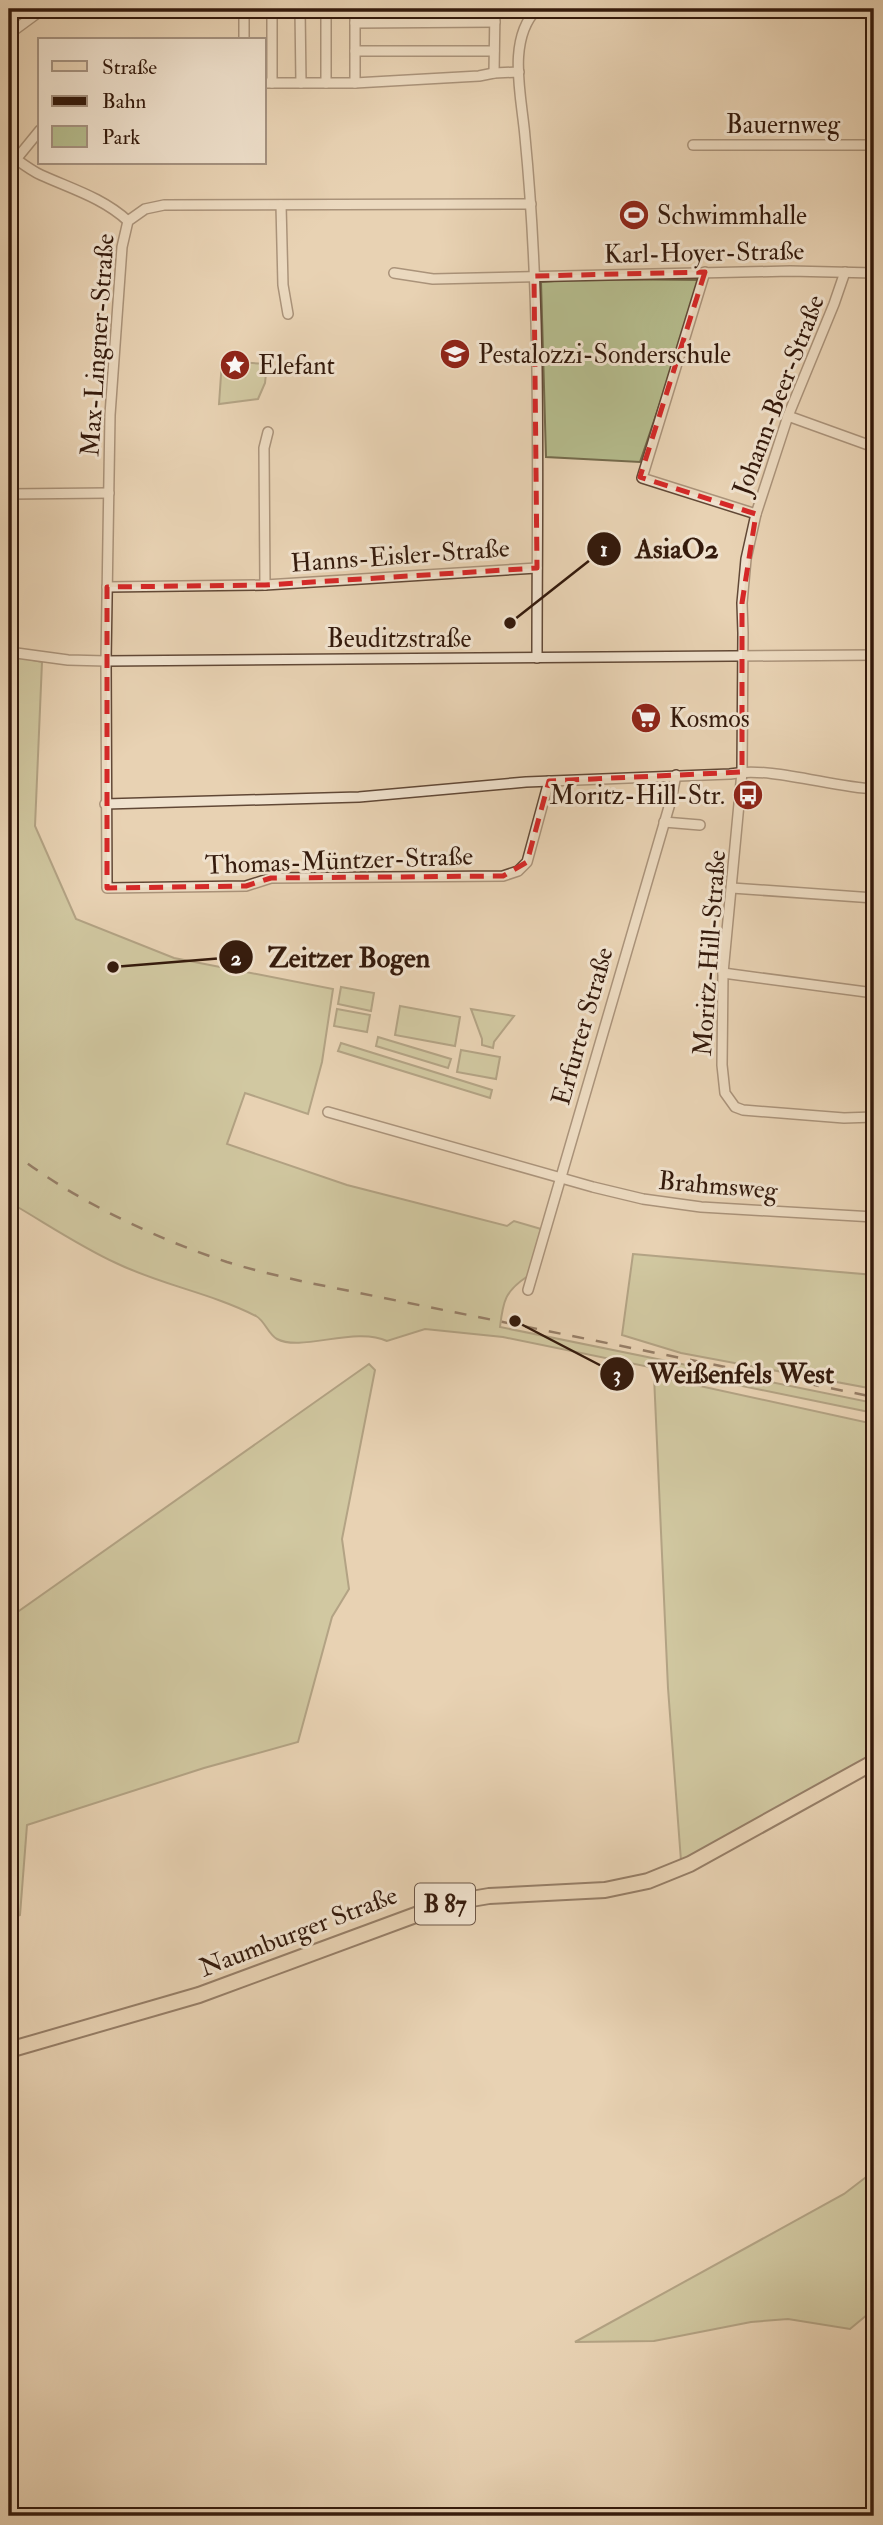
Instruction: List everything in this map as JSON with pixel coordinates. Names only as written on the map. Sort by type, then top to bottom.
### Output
[{"type":"main road","name":"Naumburger Straße","points":[[9,2050],[199,1996],[448,1903],[489,1896],[605,1890],[648,1881],[690,1864],[874,1762]]},
{"type":"street","points":[[9,34],[43,9]]},
{"type":"street","points":[[244,9],[244,38]]},
{"type":"street","points":[[272,9],[268,83],[355,83],[519,72]]},
{"type":"street","points":[[300,9],[301,83]]},
{"type":"street","points":[[326,83],[327,9]]},
{"type":"street","points":[[355,9],[355,83]]},
{"type":"street","points":[[494,73],[495,9]]},
{"type":"street","points":[[535,10],[522,30],[519,72],[531,204],[534,276],[537,375],[537,658]]},
{"type":"street","points":[[355,23],[495,23]]},
{"type":"street","points":[[355,51],[495,51]]},
{"type":"street","points":[[9,168],[12,157],[38,132]]},
{"type":"street","name":"Bauernweg","points":[[693,145],[874,145]]},
{"type":"street","points":[[12,157],[38,174],[92,196],[128,221]]},
{"type":"street","points":[[288,314],[283,285],[281,205],[531,204]]},
{"type":"street","name":"Max-Lingner-Straße","points":[[107,888],[105,804],[110,415],[122,247],[128,221],[145,209],[164,205],[281,205]]},
{"type":"street","points":[[705,272],[642,478],[756,514]]},
{"type":"street","name":"Karl-Hoyer-Straße","points":[[394,274],[433,279],[705,272],[874,273]]},
{"type":"street","name":"Johann-Beer-Straße","points":[[743,657],[741,603],[746,559],[756,514],[788,416],[845,272]]},
{"type":"street","points":[[788,416],[874,447]]},
{"type":"street","name":"Hanns-Eisler-Straße","points":[[265,585],[264,448],[268,432]]},
{"type":"street","name":"Max-Lingner-Straße","points":[[9,495],[109,493]]},
{"type":"street","name":"Hanns-Eisler-Straße","points":[[107,587],[265,585],[537,568]]},
{"type":"street","name":"Beuditzstraße","points":[[9,652],[68,660],[106,661],[874,655]]},
{"type":"street","name":"Moritz-Hill-Straße","points":[[743,657],[742,772],[723,973],[722,1065],[725,1093],[735,1107],[743,1110],[844,1118],[874,1117]]},
{"type":"street","points":[[105,804],[359,797],[549,781],[756,771],[849,788],[874,789]]},
{"type":"street","name":"Erfurter Straße","points":[[528,1290],[676,775]]},
{"type":"street","name":"Thomas-Müntzer-Straße","points":[[107,888],[246,886],[271,878],[503,876],[517,871],[527,862],[549,781]]},
{"type":"street","points":[[664,822],[700,825]]},
{"type":"street","points":[[732,888],[874,898]]},
{"type":"street","points":[[723,973],[874,993]]},
{"type":"street","name":"Brahmsweg","points":[[328,1112],[639,1198],[701,1208],[874,1217]]},
{"type":"highlighted area","points":[[705,272],[640,477],[756,514],[742,603],[742,772],[549,781],[527,862],[503,876],[271,878],[246,886],[107,888],[107,587],[265,585],[537,568],[534,276]]},
{"type":"green space","points":[[580,279],[702,280],[640,462],[546,457],[541,282]]},
{"type":"green space","points":[[222,361],[267,364],[265,383],[258,399],[219,404]]},
{"type":"green space","points":[[9,655],[42,662],[35,826],[76,919],[174,958],[333,989],[322,1062],[308,1114],[245,1093],[227,1144],[347,1185],[507,1226],[514,1221],[541,1229],[528,1276],[506,1297],[500,1327],[874,1403],[874,1413],[503,1337],[425,1329],[387,1341],[360,1336],[287,1342],[274,1337],[256,1316],[116,1263],[9,1202]]},
{"type":"green space","points":[[341,987],[374,993],[371,1011],[338,1004]]},
{"type":"green space","points":[[400,1006],[460,1017],[455,1046],[395,1035]]},
{"type":"green space","points":[[337,1009],[370,1015],[367,1032],[334,1026]]},
{"type":"green space","points":[[471,1009],[514,1016],[494,1042],[493,1048],[482,1045]]},
{"type":"green space","points":[[378,1037],[451,1059],[448,1068],[376,1046]]},
{"type":"green space","points":[[341,1043],[492,1090],[490,1098],[338,1051]]},
{"type":"green space","points":[[461,1050],[500,1057],[496,1079],[457,1072]]},
{"type":"green space","points":[[633,1254],[874,1275],[874,1389],[681,1353],[622,1335]]},
{"type":"green space","points":[[369,1364],[375,1370],[342,1539],[349,1589],[332,1617],[298,1742],[204,1768],[27,1825],[20,1915],[9,1919],[9,1618]]},
{"type":"green space","points":[[654,1376],[874,1424],[874,1757],[681,1861],[668,1688]]},
{"type":"green space","points":[[874,2171],[874,2309],[850,2329],[788,2319],[751,2322],[654,2341],[575,2342],[844,2194]]},
{"type":"railway","points":[[9,1149],[58,1184],[113,1215],[200,1253],[237,1265],[305,1282],[874,1397]]},
{"type":"place","name":"Schwimmhalle","points":[[634,215]]},
{"type":"place","name":"Pestalozzi-Sonderschule","points":[[455,354]]},
{"type":"place","name":"Elefant","points":[[235,365]]},
{"type":"place","name":"AsiaO2","points":[[510,623]]},
{"type":"place","name":"Kosmos","points":[[646,718]]},
{"type":"place","name":"Moritz-Hill-Str.","points":[[748,795]]},
{"type":"place","name":"Zeitzer Bogen","points":[[113,967]]},
{"type":"place","name":"Weißenfels West","points":[[515,1321]]}]
